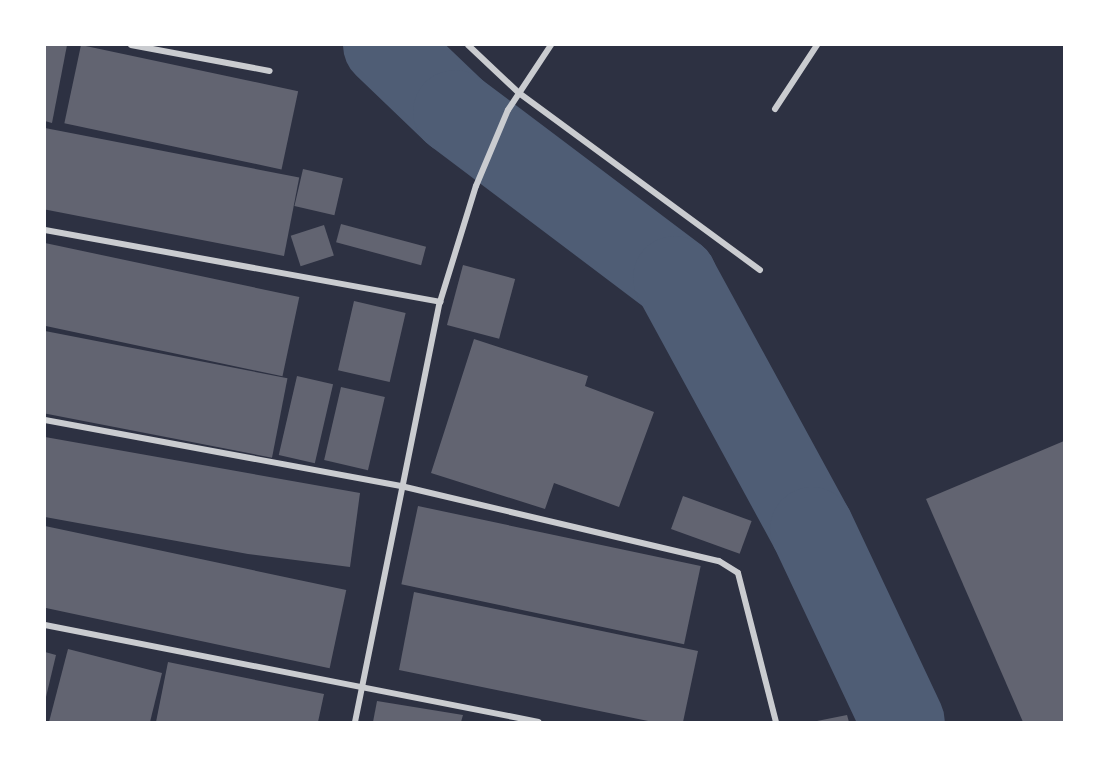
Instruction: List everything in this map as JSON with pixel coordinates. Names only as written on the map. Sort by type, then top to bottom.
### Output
[{"type":"street","points":[[131,45],[270,71]]},
{"type":"street","points":[[468,45],[519,93],[760,270]]},
{"type":"street","points":[[356,722],[401,486],[440,302],[476,186],[508,110],[551,45]]},
{"type":"street","points":[[775,109],[817,45]]},
{"type":"street","points":[[45,230],[440,302]]},
{"type":"street","points":[[45,420],[401,486],[719,561],[732,567],[738,573],[776,722]]},
{"type":"street","points":[[45,625],[539,722]]},
{"type":"building","points":[[45,45],[67,45],[52,123],[45,121]]},
{"type":"building","points":[[81,45],[298,91],[282,169],[64,123]]},
{"type":"building","points":[[45,128],[299,177],[284,256],[45,209]]},
{"type":"building","points":[[303,169],[343,178],[334,215],[294,206]]},
{"type":"building","points":[[341,224],[426,247],[421,265],[336,242]]},
{"type":"building","points":[[324,225],[334,255],[301,266],[291,236]]},
{"type":"building","points":[[45,243],[299,297],[282,376],[45,326]]},
{"type":"building","points":[[463,265],[515,279],[499,339],[447,325]]},
{"type":"building","points":[[354,301],[406,313],[390,382],[338,370]]},
{"type":"building","points":[[45,331],[287,378],[272,458],[45,414]]},
{"type":"building","points":[[474,339],[588,376],[585,386],[654,412],[619,507],[554,483],[545,509],[431,473]]},
{"type":"building","points":[[297,376],[333,384],[315,463],[279,455]]},
{"type":"building","points":[[341,387],[385,397],[368,470],[324,460]]},
{"type":"building","points":[[45,437],[360,493],[350,567],[248,554],[45,517]]},
{"type":"building","points":[[1064,441],[1064,722],[1023,722],[926,499]]},
{"type":"building","points":[[683,496],[752,521],[740,554],[671,529]]},
{"type":"building","points":[[418,506],[701,566],[684,644],[401,584]]},
{"type":"building","points":[[45,526],[346,590],[330,668],[45,608]]},
{"type":"building","points":[[414,592],[698,651],[683,722],[653,722],[399,670]]},
{"type":"building","points":[[68,649],[162,673],[150,722],[49,722]]},
{"type":"building","points":[[45,652],[56,655],[46,697],[45,697]]},
{"type":"building","points":[[168,662],[324,694],[318,722],[156,722]]},
{"type":"building","points":[[377,701],[463,715],[461,722],[373,722]]},
{"type":"building","points":[[847,715],[849,722],[817,722],[817,721]]},
{"type":"waterway","points":[[385,45],[455,112],[675,278],[812,529],[903,722]]}]
